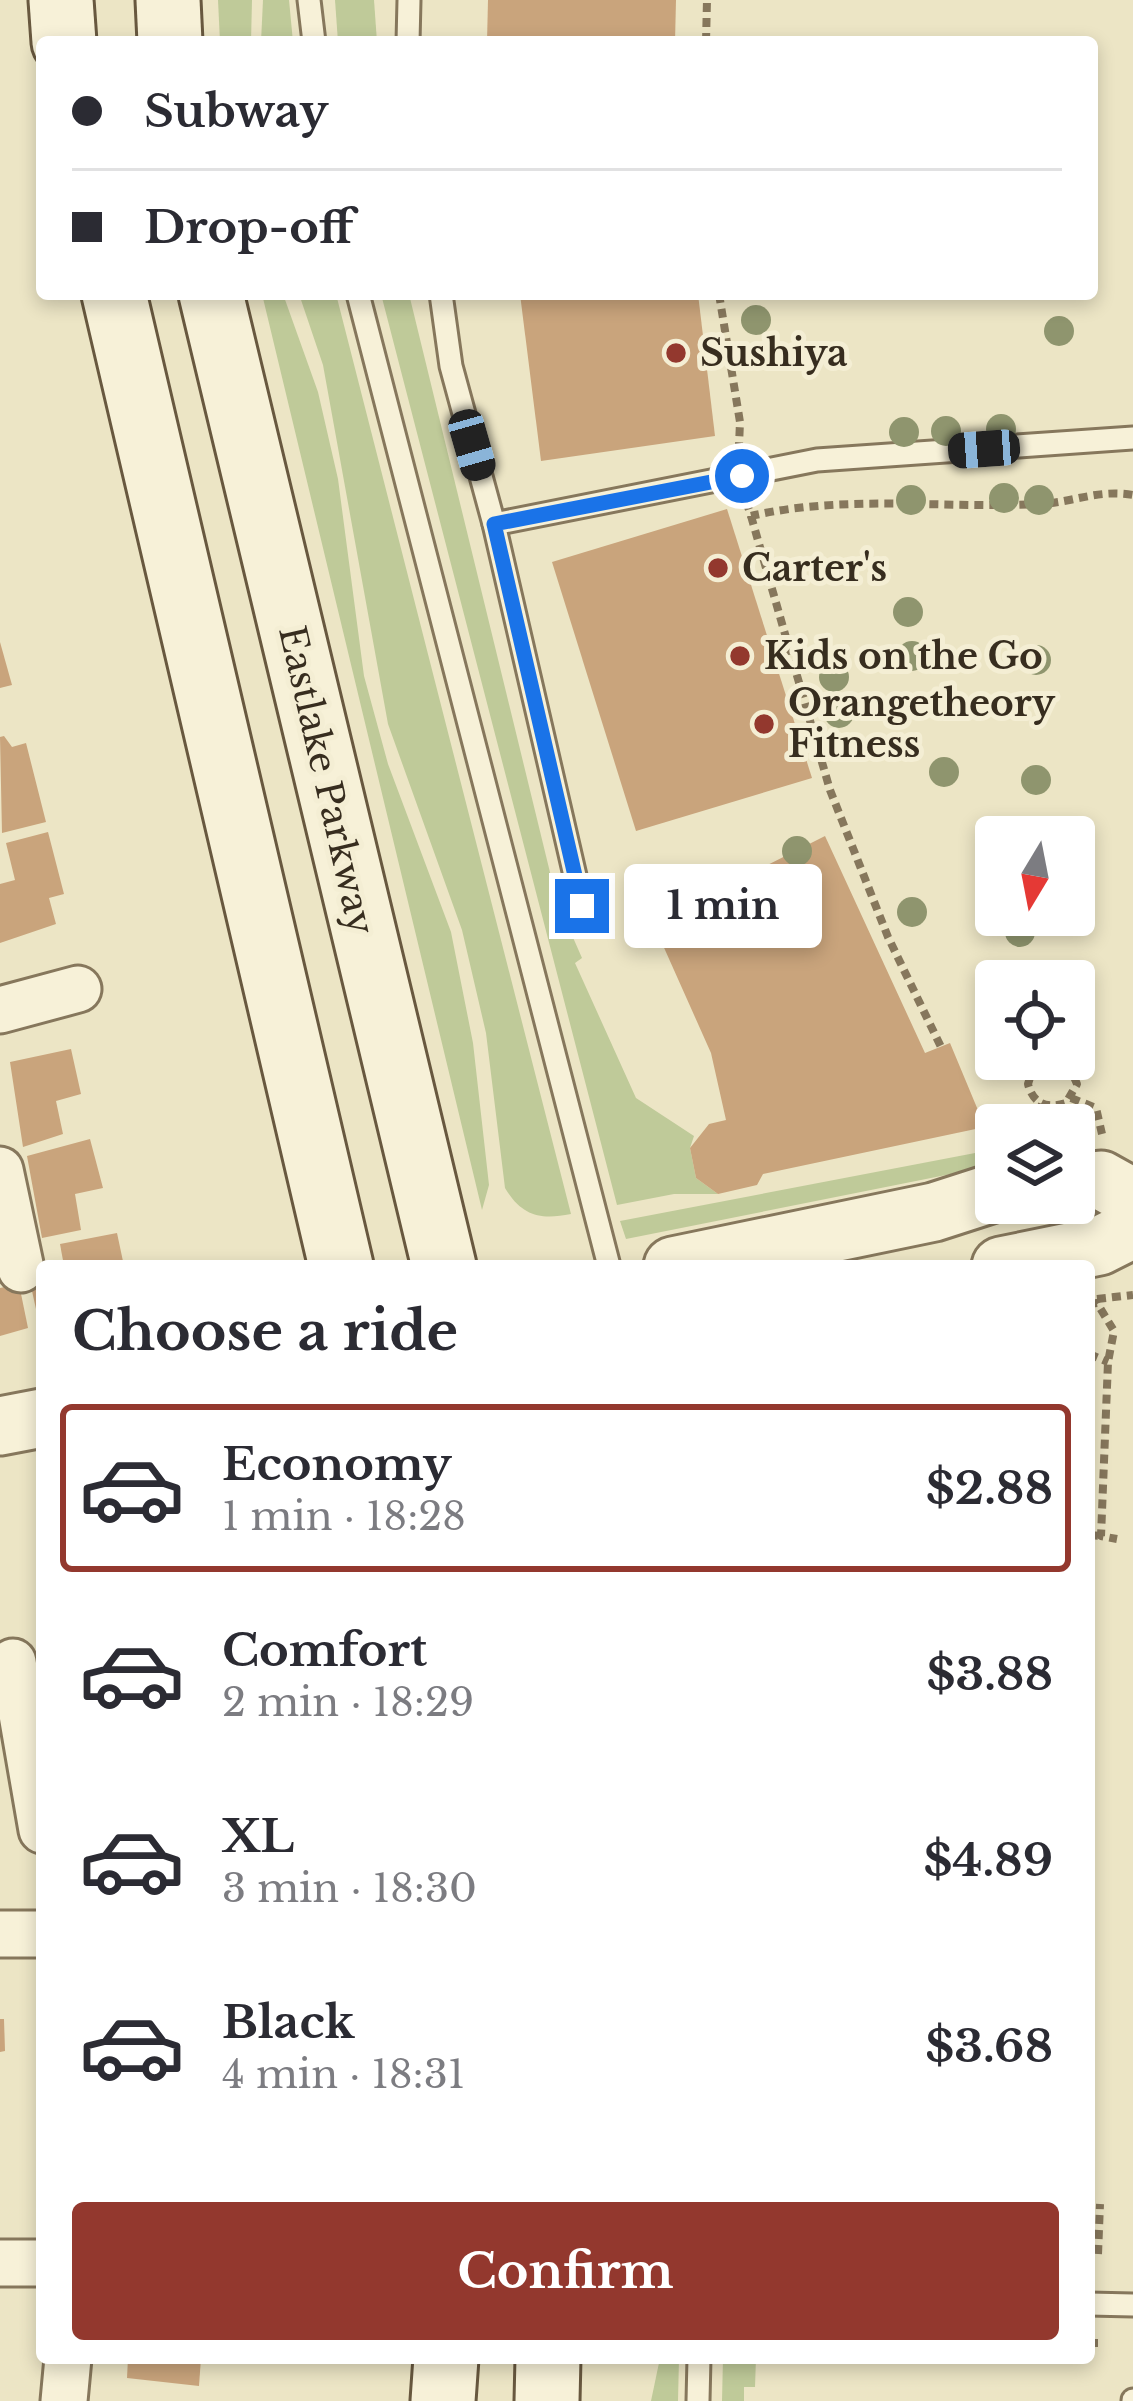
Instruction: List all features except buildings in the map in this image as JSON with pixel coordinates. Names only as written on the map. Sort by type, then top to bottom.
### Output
[{"type":"main road","points":[[61,0],[64,36]]},
{"type":"main road","points":[[168,0],[170,36]]},
{"type":"main road","points":[[115,300],[340,1260]]},
{"type":"main road","name":"Eastlake Parkway","points":[[212,300],[443,1260]]},
{"type":"main road","points":[[443,2401],[446,2364]]},
{"type":"main road","points":[[547,2401],[548,2364]]},
{"type":"street","points":[[0,1010],[78,989]]},
{"type":"street","points":[[0,1170],[22,1269]]},
{"type":"street","points":[[1095,1181],[1133,1198]]},
{"type":"street","points":[[702,1260],[934,1212],[975,1199]]},
{"type":"street","points":[[1030,1260],[1099,1246],[1133,1228]]},
{"type":"street","points":[[0,1426],[36,1419]]},
{"type":"street","points":[[13,1662],[36,1795]]},
{"type":"street","points":[[0,1934],[36,1934]]},
{"type":"street","points":[[0,2263],[36,2264]]},
{"type":"street","points":[[64,2401],[67,2364]]},
{"type":"lane","points":[[309,0],[313,36]]},
{"type":"lane","points":[[408,36],[410,0]]},
{"type":"lane","points":[[360,300],[607,1260]]},
{"type":"lane","points":[[443,300],[451,365],[494,524],[582,906]]},
{"type":"lane","points":[[494,524],[817,460],[1133,438]]},
{"type":"lane","points":[[1095,2304],[1133,2305]]},
{"type":"lane","points":[[698,2401],[699,2364]]},
{"type":"path","points":[[706,36],[707,0]]},
{"type":"path","points":[[751,516],[830,790],[888,937],[941,1046]]},
{"type":"path","points":[[1029,1080],[1030,1093],[1042,1104]]},
{"type":"path","points":[[1061,1104],[1071,1098],[1075,1080]]},
{"type":"path","points":[[1071,1098],[1096,1108],[1102,1119]]},
{"type":"path","points":[[1095,1303],[1114,1331],[1108,1362],[1101,1535]]},
{"type":"path","points":[[1095,1357],[1108,1362]]},
{"type":"path","points":[[1095,1535],[1117,1539]]},
{"type":"path","points":[[1098,2254],[1100,2204]]},
{"type":"green space","points":[[218,0],[252,0],[251,36],[220,36]]},
{"type":"green space","points":[[263,0],[289,0],[292,36],[261,36]]},
{"type":"green space","points":[[335,0],[374,0],[377,36],[338,36]]},
{"type":"green space","points":[[263,300],[285,300],[318,392],[338,479],[364,676],[388,764],[451,932],[473,1043],[489,1185],[482,1210]]},
{"type":"green space","points":[[301,300],[338,300],[571,1214],[533,1214],[518,1205],[505,1188],[486,1033],[462,930],[388,724],[323,365]]},
{"type":"green space","points":[[383,300],[410,300],[557,901],[582,958],[575,963],[636,1098],[694,1136],[690,1148],[696,1178],[718,1194],[674,1194],[617,1205]]},
{"type":"green space","points":[[975,1153],[975,1169],[626,1239],[620,1221]]},
{"type":"green space","points":[[659,2364],[679,2364],[678,2401],[651,2401]]},
{"type":"green space","points":[[723,2364],[756,2364],[755,2387],[744,2387],[744,2401],[722,2401]]},
{"type":"place","name":"Sushiya","points":[[676,353]]},
{"type":"place","name":"Carter's","points":[[718,568]]},
{"type":"place","name":"Kids on the Go","points":[[740,656]]},
{"type":"place","name":"Orangetheory Fitness","points":[[764,724]]},
{"type":"route","points":[[582,906],[494,524],[742,476]]}]
